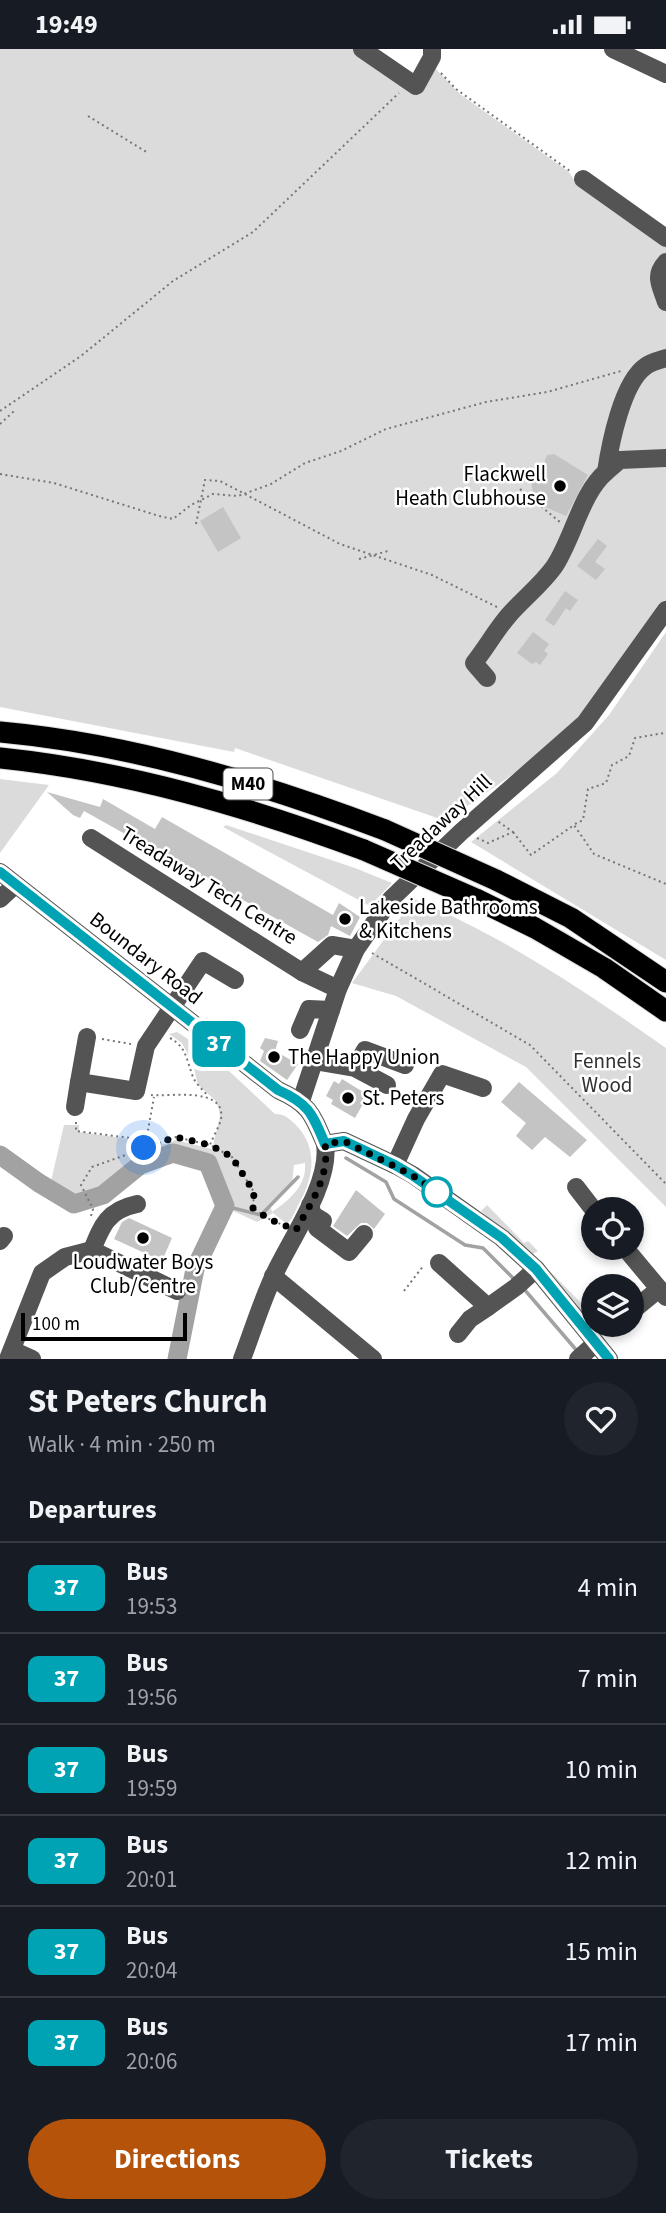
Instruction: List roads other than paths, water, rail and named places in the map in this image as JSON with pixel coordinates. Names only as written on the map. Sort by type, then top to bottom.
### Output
[{"type":"highway","name":"M40","points":[[0,732],[108,747],[261,788],[385,829],[571,918],[666,982]]},
{"type":"highway","name":"M40","points":[[0,758],[52,764],[163,785],[293,824],[364,849],[535,928],[604,968],[666,1011]]},
{"type":"street","points":[[362,49],[415,86],[432,53]]},
{"type":"street","points":[[613,49],[666,74]]},
{"type":"street","points":[[583,179],[666,238]]},
{"type":"street","points":[[666,262],[658,276],[666,302]]},
{"type":"street","points":[[606,473],[616,424],[634,379],[646,366],[666,358]]},
{"type":"street","points":[[487,678],[474,663],[510,613],[539,586],[566,547],[596,481],[620,460],[666,458]]},
{"type":"street","name":"Treadaway Hill","points":[[301,1101],[338,989],[357,947],[391,899],[484,811],[585,723],[666,610]]},
{"type":"street","name":"Treadaway Tech Centre","points":[[91,838],[302,972],[338,989]]},
{"type":"street","name":"Boundary Road","points":[[0,872],[278,1090],[301,1101]]},
{"type":"street","points":[[0,899],[15,885]]},
{"type":"street","name":"Treadaway Tech Centre","points":[[302,972],[332,945],[357,947]]},
{"type":"street","points":[[79,1082],[145,1093],[150,1039],[203,961],[235,980]]},
{"type":"street","points":[[300,1030],[309,1009],[331,1010]]},
{"type":"street","points":[[75,1107],[87,1037]]},
{"type":"street","points":[[355,1068],[365,1050],[405,1065]]},
{"type":"street","points":[[314,1061],[355,1068],[387,1085]]},
{"type":"street","points":[[395,1165],[416,1118],[442,1074],[483,1088]]},
{"type":"street","points":[[242,1359],[273,1276],[318,1190],[327,1157],[325,1144],[315,1121],[301,1101]]},
{"type":"street","points":[[325,1144],[344,1141],[412,1175],[502,1238],[526,1278],[581,1323]]},
{"type":"street","points":[[576,1187],[584,1197]]},
{"type":"street","points":[[92,1250],[101,1225],[121,1207],[137,1204]]},
{"type":"street","points":[[310,1205],[313,1215],[323,1220],[317,1229],[349,1252],[364,1234]]},
{"type":"street","points":[[32,1359],[10,1354],[42,1273],[65,1257],[92,1250],[177,1291]]},
{"type":"street","points":[[635,1260],[662,1293],[644,1304]]},
{"type":"street","points":[[439,1262],[488,1307]]},
{"type":"street","points":[[273,1276],[373,1359]]},
{"type":"street","points":[[458,1334],[470,1319],[526,1278]]},
{"type":"street","points":[[578,1359],[593,1337]]},
{"type":"street","points":[[597,1337],[609,1359]]},
{"type":"waterway","points":[[0,1155],[74,1204],[103,1195],[140,1165],[173,1153],[208,1163],[225,1206],[195,1269],[177,1359]]},
{"type":"waterway","points":[[346,1158],[386,1182],[394,1199],[465,1245],[483,1248],[516,1281]]},
{"type":"waterway","points":[[225,1206],[261,1215],[298,1177]]},
{"type":"waterway","points":[[524,1289],[578,1352]]},
{"type":"place","name":"Flackwell Heath Clubhouse","points":[[560,486]]},
{"type":"place","name":"Lakeside Bathrooms & Kitchens","points":[[345,919]]},
{"type":"place","name":"The Happy Union","points":[[274,1057]]},
{"type":"place","name":"St. Peters","points":[[348,1098]]},
{"type":"place","name":"Loudwater Boys Club/Centre","points":[[143,1238]]},
{"type":"park label","name":"Fennels Wood","points":[[607,1073]]}]
